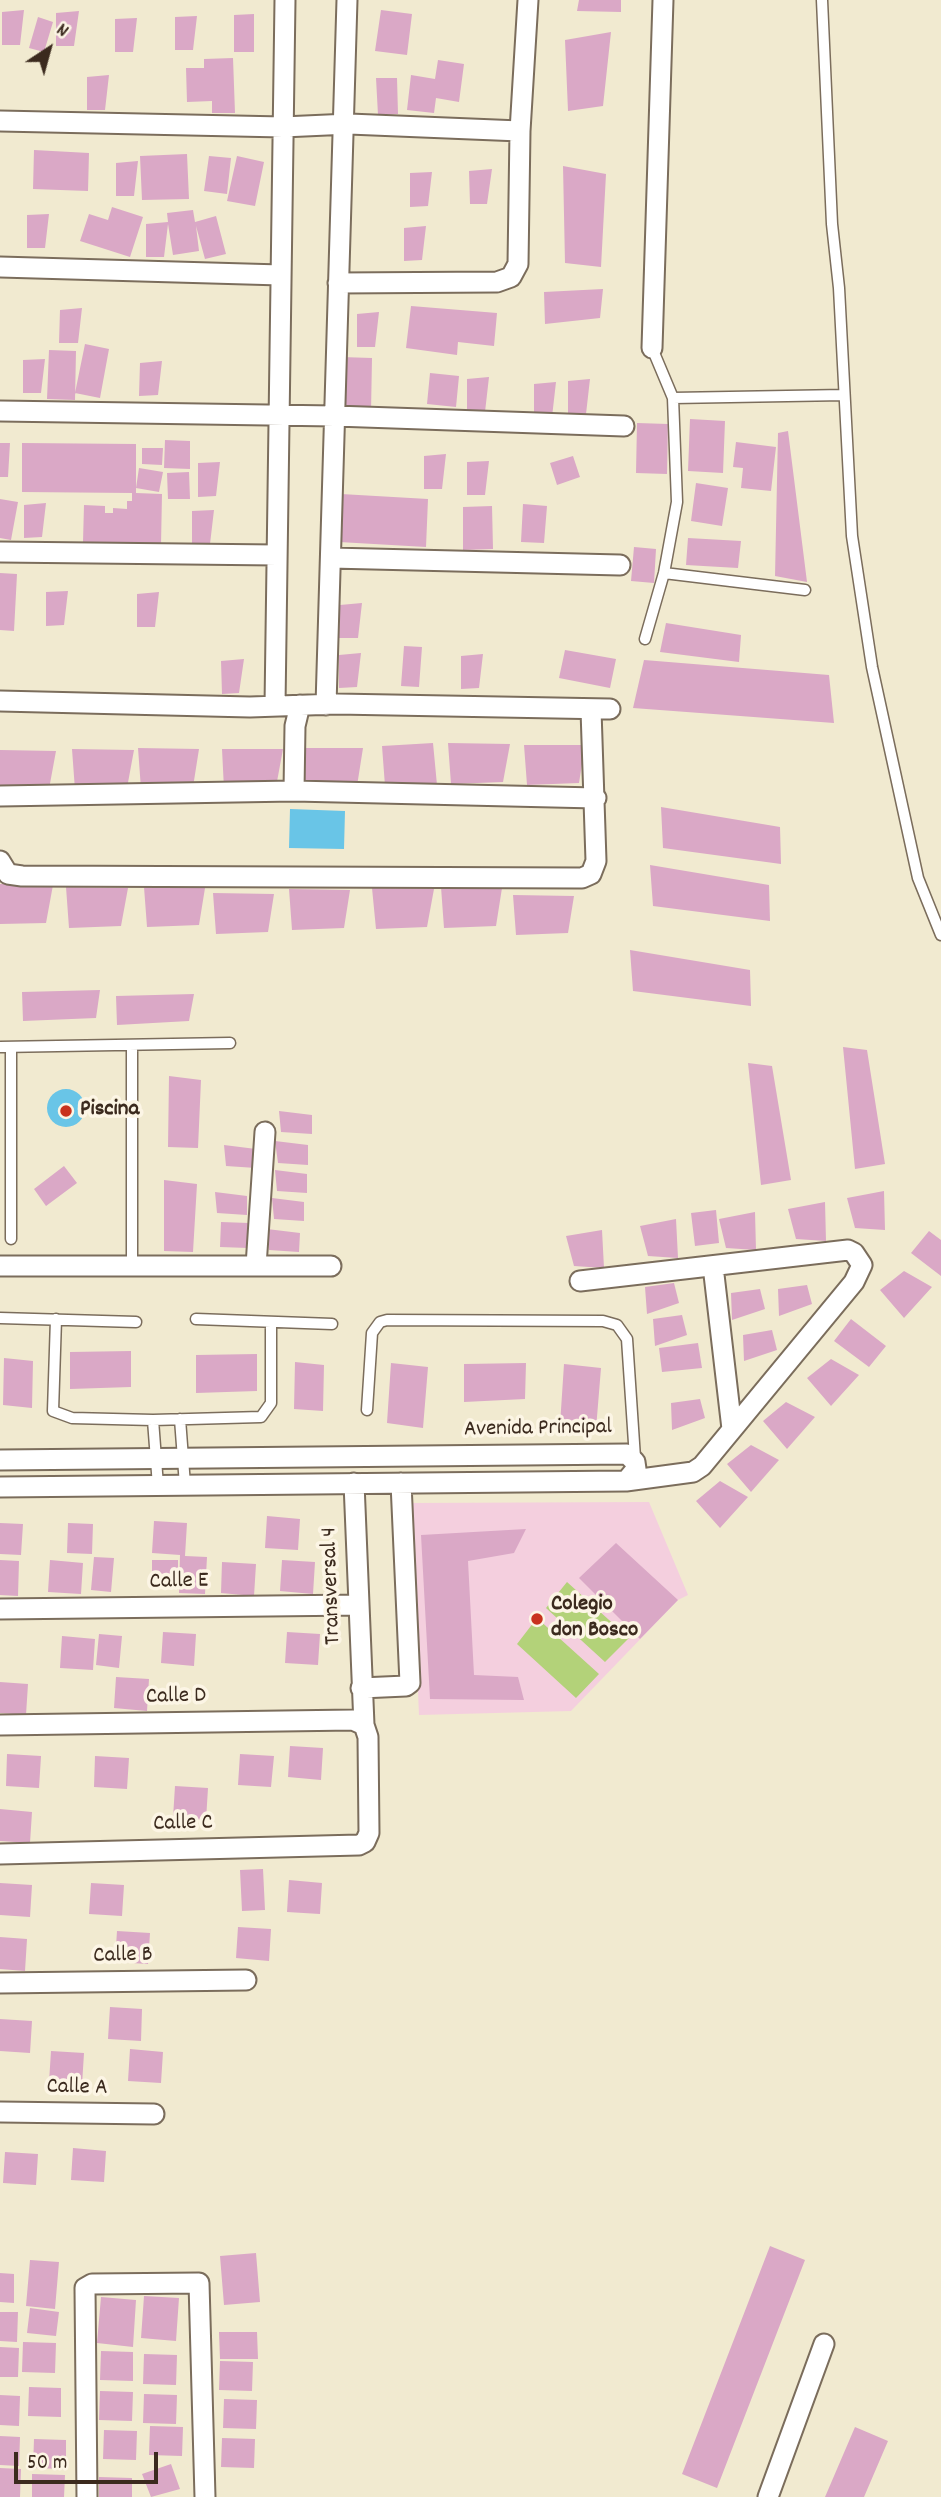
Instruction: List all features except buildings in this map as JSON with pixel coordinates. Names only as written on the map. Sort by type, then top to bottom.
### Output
[{"type":"street","points":[[275,705],[285,0]]},
{"type":"street","points":[[326,705],[347,0]]},
{"type":"street","points":[[338,283],[497,282],[511,277],[519,264],[520,131],[528,0]]},
{"type":"street","points":[[652,348],[663,0]]},
{"type":"street","points":[[0,121],[283,127],[344,125],[520,131]]},
{"type":"street","points":[[0,267],[281,275]]},
{"type":"street","points":[[0,411],[335,416],[624,426]]},
{"type":"street","points":[[0,552],[277,555]]},
{"type":"street","points":[[331,558],[620,565]]},
{"type":"street","points":[[0,701],[250,707],[326,705],[601,710],[596,797],[596,861],[591,874],[582,878],[22,876],[8,874],[0,861]]},
{"type":"street","points":[[294,791],[295,726],[300,705]]},
{"type":"street","points":[[0,796],[294,791],[596,797]]},
{"type":"street","points":[[256,1266],[265,1132]]},
{"type":"street","points":[[0,1487],[625,1480],[693,1472],[854,1282],[862,1265],[848,1250],[580,1281]]},
{"type":"street","points":[[0,1266],[331,1266]]},
{"type":"street","points":[[713,1266],[732,1429]]},
{"type":"street","name":"Avenida Principal","points":[[0,1460],[627,1454],[635,1462],[632,1475],[625,1480]]},
{"type":"street","name":"Transversal 4","points":[[354,1483],[361,1688],[358,1722],[368,1737],[369,1833],[366,1842]]},
{"type":"street","points":[[361,1688],[407,1686],[410,1683],[401,1483]]},
{"type":"street","name":"Calle E","points":[[0,1609],[358,1605]]},
{"type":"street","name":"Calle D","points":[[0,1725],[358,1722]]},
{"type":"street","name":"Calle C","points":[[0,1854],[359,1845],[366,1842]]},
{"type":"street","name":"Calle B","points":[[0,1983],[246,1980]]},
{"type":"street","name":"Calle A","points":[[0,2112],[154,2114]]},
{"type":"street","points":[[88,2497],[85,2288],[92,2284],[199,2283],[205,2497]]},
{"type":"street","points":[[768,2497],[824,2344]]},
{"type":"lane","points":[[822,0],[852,536],[872,667],[918,878],[941,934]]},
{"type":"lane","points":[[645,639],[664,573],[677,502],[673,398],[652,348]]},
{"type":"lane","points":[[673,398],[844,395]]},
{"type":"lane","points":[[664,573],[804,590]]},
{"type":"lane","points":[[11,1239],[6,1047],[230,1043]]},
{"type":"lane","points":[[132,1046],[132,1266]]},
{"type":"lane","points":[[0,1318],[136,1322]]},
{"type":"lane","points":[[196,1319],[332,1324]]},
{"type":"lane","points":[[56,1320],[53,1411],[72,1418],[153,1420],[261,1417],[266,1413],[271,1403],[271,1322]]},
{"type":"lane","points":[[367,1409],[372,1333],[380,1322],[603,1321],[617,1325],[627,1339],[635,1462]]},
{"type":"lane","points":[[180,1419],[185,1485]]},
{"type":"lane","points":[[153,1420],[159,1486]]},
{"type":"shaded area","name":"Colegio don Bosco","points":[[649,1502],[688,1595],[678,1600],[571,1711],[419,1715],[410,1503]]},
{"type":"green space","points":[[567,1582],[629,1638],[605,1662],[546,1608]]},
{"type":"green space","points":[[537,1618],[599,1674],[576,1698],[517,1644]]},
{"type":"water","points":[[290,809],[345,811],[344,849],[289,848]]},
{"type":"water","name":"Piscina","points":[[66,1089],[79,1095],[85,1108],[79,1121],[66,1127],[53,1121],[47,1108],[53,1095]]},
{"type":"place","name":"Piscina","points":[[66,1111]]},
{"type":"place","name":"Colegio don Bosco","points":[[537,1619]]}]
